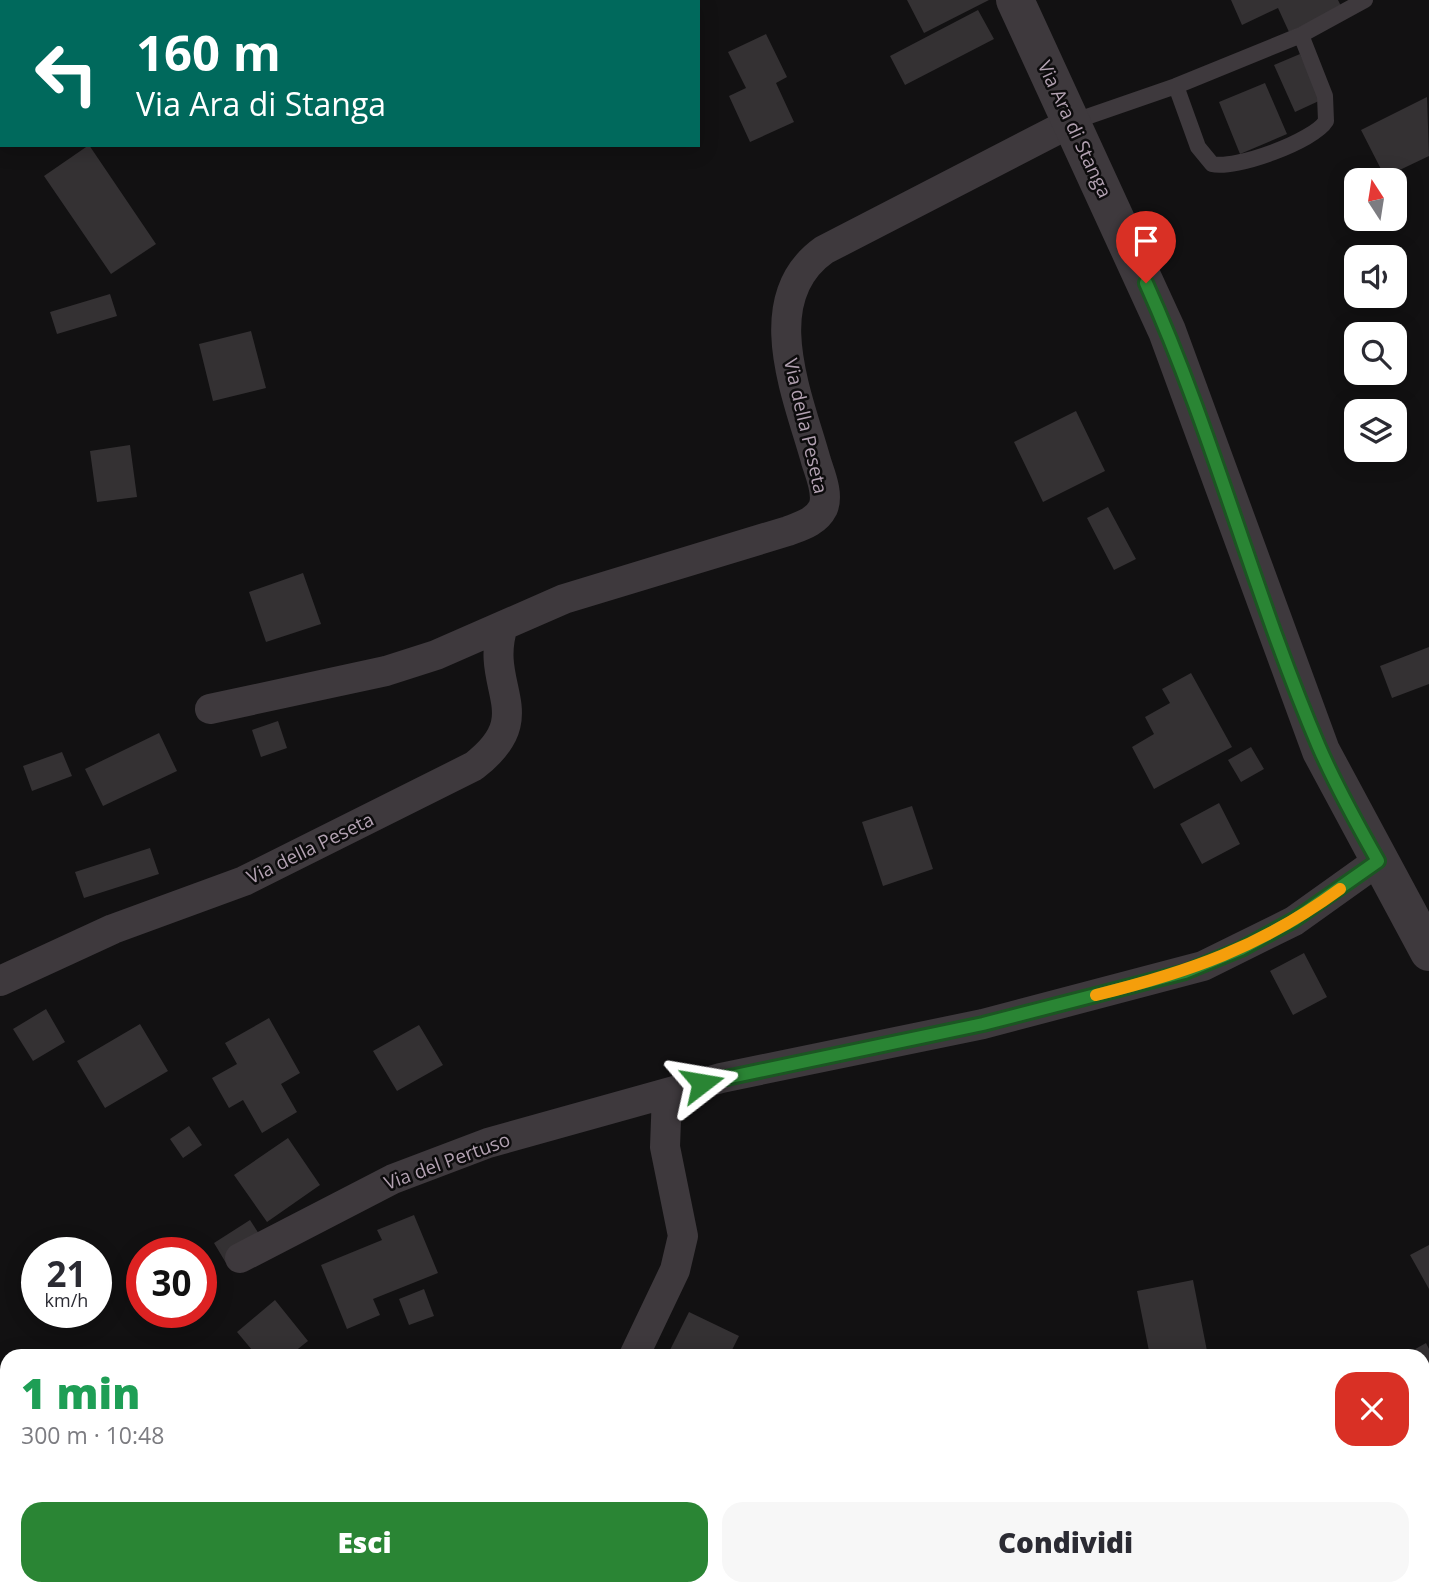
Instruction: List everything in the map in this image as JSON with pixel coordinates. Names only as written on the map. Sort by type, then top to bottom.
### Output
[{"type":"street","name":"Via Ara di Stanga","points":[[1015,0],[1184,373],[1311,728],[1378,861],[1429,952]]},
{"type":"street","name":"Via della Peseta","points":[[210,709],[373,675],[436,655],[564,599],[788,531],[818,516],[825,502],[824,488],[794,384],[787,333],[790,290],[801,269],[824,250],[1072,122]]},
{"type":"street","name":"Via della Peseta","points":[[0,981],[113,929],[244,881],[474,766],[494,750],[506,729],[497,656],[503,626]]},
{"type":"street","name":"Via del Pertuso","points":[[240,1258],[376,1187],[439,1160],[533,1130],[759,1069],[983,1024],[1185,972],[1241,949],[1294,920],[1378,861]]},
{"type":"street","points":[[637,1349],[675,1270],[683,1236],[665,1147],[667,1093]]},
{"type":"lane","points":[[1072,122],[1176,86],[1301,35],[1366,0]]},
{"type":"lane","points":[[1176,86],[1198,147],[1212,164],[1240,164],[1310,135],[1326,121],[1328,105],[1301,35]]},
{"type":"building","points":[[907,0],[989,0],[924,33]]},
{"type":"building","points":[[1231,0],[1338,0],[1342,8],[1289,32],[1278,8],[1242,25]]},
{"type":"building","points":[[978,10],[994,39],[905,85],[890,56]]},
{"type":"building","points":[[766,34],[787,77],[776,83],[794,122],[750,142],[729,96],[746,88],[728,52]]},
{"type":"building","points":[[1300,54],[1321,100],[1295,112],[1274,65]]},
{"type":"building","points":[[1265,83],[1287,134],[1240,154],[1219,102]]},
{"type":"building","points":[[1427,97],[1429,156],[1404,168],[1380,168],[1361,130]]},
{"type":"building","points":[[86,147],[90,147],[156,244],[111,274],[44,176]]},
{"type":"building","points":[[110,294],[117,316],[57,334],[50,312]]},
{"type":"building","points":[[251,331],[266,388],[213,401],[199,344]]},
{"type":"building","points":[[1076,411],[1105,471],[1043,502],[1014,442]]},
{"type":"building","points":[[130,445],[137,497],[97,502],[90,451]]},
{"type":"building","points":[[1108,507],[1136,559],[1114,570],[1087,518]]},
{"type":"building","points":[[303,573],[321,624],[266,642],[249,592]]},
{"type":"building","points":[[1429,647],[1429,684],[1392,698],[1380,666]]},
{"type":"building","points":[[1191,673],[1232,747],[1154,789],[1132,747],[1154,734],[1145,717],[1170,703],[1162,689]]},
{"type":"building","points":[[278,721],[287,748],[261,757],[252,730]]},
{"type":"building","points":[[159,733],[177,771],[103,806],[85,769]]},
{"type":"building","points":[[1251,747],[1264,769],[1241,782],[1228,760]]},
{"type":"building","points":[[62,752],[72,776],[32,791],[23,766]]},
{"type":"building","points":[[1219,803],[1240,844],[1202,864],[1180,824]]},
{"type":"building","points":[[912,806],[933,869],[883,886],[862,822]]},
{"type":"building","points":[[150,848],[159,874],[84,898],[75,872]]},
{"type":"building","points":[[1304,953],[1327,997],[1293,1015],[1270,971]]},
{"type":"building","points":[[46,1009],[65,1042],[33,1061],[13,1029]]},
{"type":"building","points":[[269,1018],[300,1073],[281,1084],[297,1112],[262,1133],[243,1100],[229,1108],[212,1078],[237,1064],[225,1043]]},
{"type":"building","points":[[140,1024],[168,1071],[105,1108],[77,1061]]},
{"type":"building","points":[[419,1025],[443,1065],[397,1091],[373,1051]]},
{"type":"building","points":[[189,1126],[202,1145],[183,1158],[170,1139]]},
{"type":"building","points":[[288,1138],[320,1185],[267,1222],[234,1175]]},
{"type":"building","points":[[414,1215],[438,1273],[373,1299],[380,1315],[347,1329],[321,1265],[382,1240],[377,1230]]},
{"type":"building","points":[[250,1220],[263,1240],[226,1263],[217,1248],[217,1241]]},
{"type":"building","points":[[1429,1245],[1429,1289],[1410,1255]]},
{"type":"building","points":[[1193,1280],[1207,1349],[1149,1349],[1137,1291]]},
{"type":"building","points":[[424,1289],[434,1316],[409,1325],[399,1299]]},
{"type":"building","points":[[275,1300],[308,1341],[298,1349],[251,1349],[237,1332]]},
{"type":"building","points":[[689,1312],[739,1336],[732,1349],[670,1349]]},
{"type":"building","points":[[1426,1343],[1429,1349],[1415,1349]]},
{"type":"slow traffic","points":[[1096,995],[1185,972],[1223,957],[1294,920],[1340,889]]},
{"type":"route","points":[[702,1083],[983,1024],[1185,972],[1241,949],[1294,920],[1378,861],[1333,777],[1301,704],[1202,421],[1146,283]]}]
